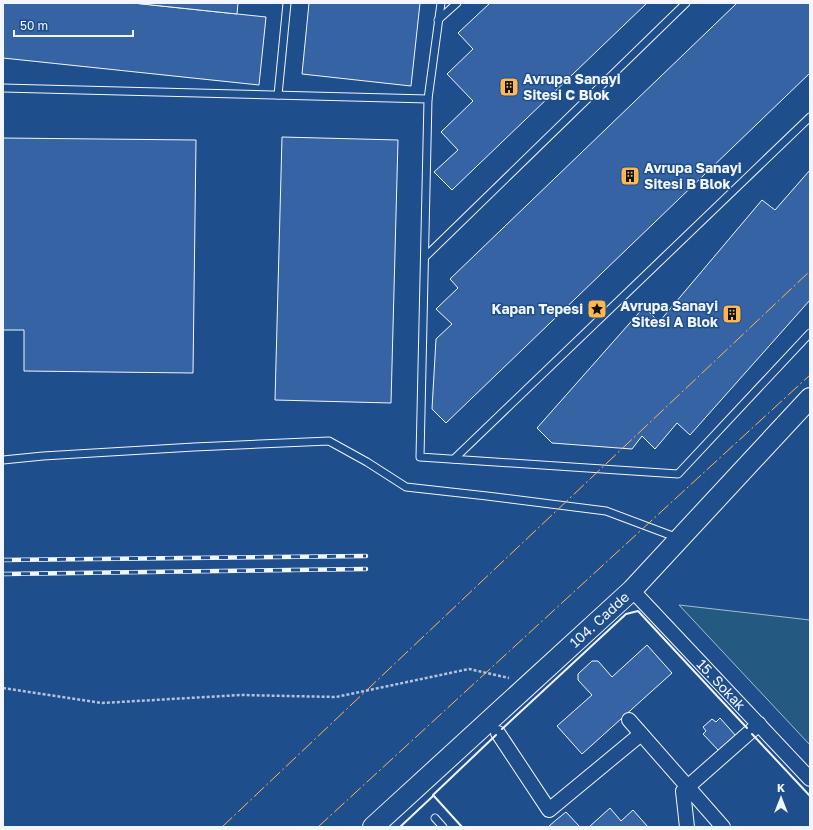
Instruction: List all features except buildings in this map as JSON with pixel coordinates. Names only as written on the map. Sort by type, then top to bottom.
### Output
[{"type":"street","name":"104. Cadde","points":[[373,827],[632,590],[810,398]]},
{"type":"street","name":"15. Sokak","points":[[632,590],[810,779]]},
{"type":"street","points":[[629,720],[723,827]]},
{"type":"street","points":[[687,827],[683,791],[759,724]]},
{"type":"street","points":[[498,733],[549,810],[641,734]]},
{"type":"lane","points":[[278,95],[287,3]]},
{"type":"lane","points":[[440,3],[428,99],[420,457],[678,474],[810,333]]},
{"type":"lane","points":[[438,20],[457,3]]},
{"type":"lane","points":[[425,257],[686,3]]},
{"type":"lane","points":[[3,88],[428,99]]},
{"type":"lane","points":[[454,459],[810,117]]},
{"type":"lane","points":[[3,460],[59,455],[329,441],[367,462],[406,487],[606,511],[680,538]]},
{"type":"lane","points":[[435,818],[443,827]]},
{"type":"path","points":[[3,688],[102,703],[241,695],[336,697],[469,669],[531,683]]},
{"type":"shaded area","points":[[679,605],[810,620],[810,745]]},
{"type":"railway","points":[[3,560],[366,556]]},
{"type":"railway","points":[[3,574],[366,569]]},
{"type":"wall","points":[[502,729],[626,614],[638,611],[747,728]]},
{"type":"wall","points":[[752,734],[810,796]]},
{"type":"wall","points":[[462,827],[433,795],[496,735]]},
{"type":"wall","points":[[400,827],[433,796]]},
{"type":"power","points":[[222,827],[810,271]]},
{"type":"power","points":[[318,827],[810,375]]},
{"type":"place","name":"Avrupa Sanayi Sitesi C Blok","points":[[509,87]]},
{"type":"place","name":"Avrupa Sanayi Sitesi B Blok","points":[[630,176]]},
{"type":"place","name":"Kapan Tepesi","points":[[597,309]]},
{"type":"place","name":"Avrupa Sanayi Sitesi A Blok","points":[[732,314]]}]
